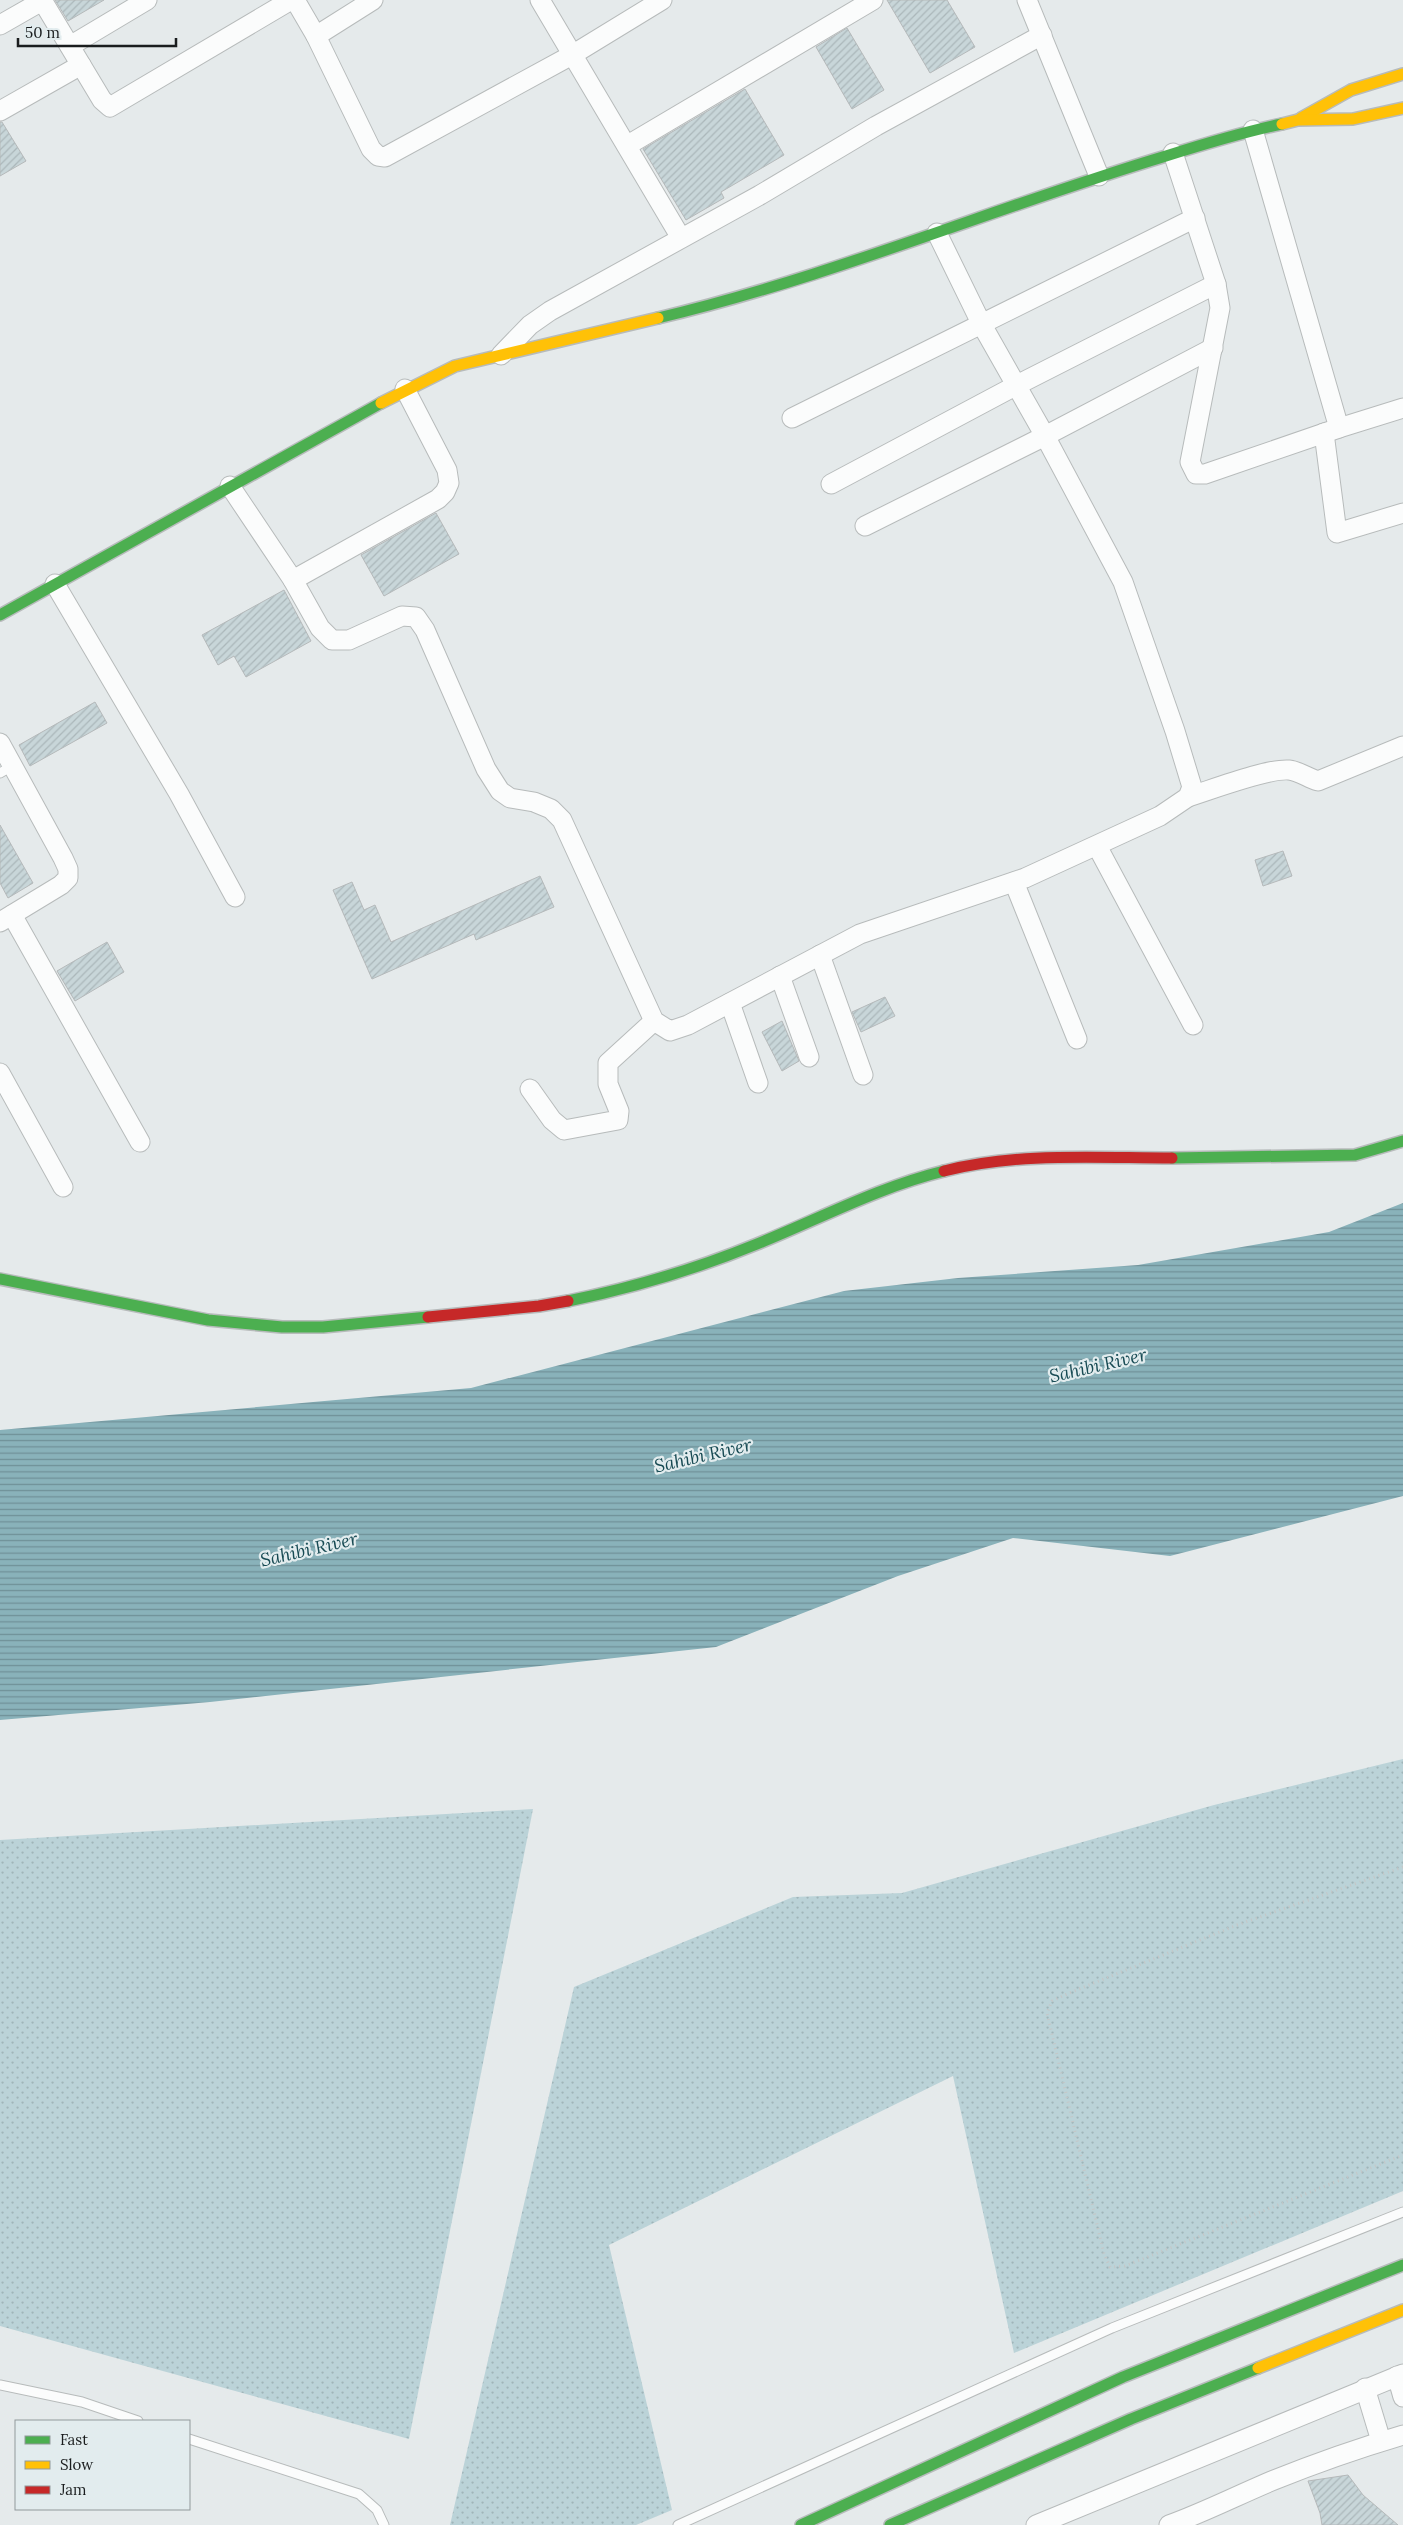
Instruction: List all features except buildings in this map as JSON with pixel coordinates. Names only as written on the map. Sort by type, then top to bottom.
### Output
[{"type":"street","points":[[0,25],[42,0],[106,105],[110,107],[291,0]]},
{"type":"street","points":[[70,46],[147,0]]},
{"type":"street","points":[[295,0],[316,36],[371,149],[378,156],[385,157],[572,55],[662,0]]},
{"type":"street","points":[[316,36],[373,0]]},
{"type":"street","points":[[540,0],[628,145],[681,238]]},
{"type":"street","points":[[628,145],[873,0]]},
{"type":"street","points":[[1027,0],[1099,176]]},
{"type":"street","points":[[501,355],[530,325],[550,311],[1042,34]]},
{"type":"street","points":[[0,111],[81,65]]},
{"type":"street","points":[[1298,120],[1351,90],[1403,74]]},
{"type":"street","points":[[0,615],[230,486],[406,390],[455,366],[721,303],[937,233],[1099,176],[1253,130],[1298,120],[1353,119],[1403,108]]},
{"type":"street","points":[[1253,130],[1331,430],[1337,533],[1403,513]]},
{"type":"street","points":[[1173,153],[1216,284],[1220,308],[1190,462],[1196,474],[1204,474],[1331,430],[1403,408]]},
{"type":"street","points":[[792,418],[1195,218]]},
{"type":"street","points":[[937,233],[982,325],[1045,436],[1123,582],[1186,766],[1192,786],[1188,797]]},
{"type":"street","points":[[831,484],[1017,385],[1216,284]]},
{"type":"street","points":[[865,526],[1045,436],[1213,348]]},
{"type":"street","points":[[293,580],[394,525],[438,499],[445,492],[449,483],[445,465],[406,390]]},
{"type":"street","points":[[230,486],[293,580],[320,628],[332,640],[349,640],[402,616],[416,618],[425,630],[486,769],[500,790],[510,798],[534,802],[551,809],[562,820],[654,1021],[670,1031],[688,1025],[860,934],[1014,882],[1160,816],[1188,797],[1274,771],[1297,771],[1306,778],[1318,781],[1403,746]]},
{"type":"street","points":[[55,584],[236,897]]},
{"type":"street","points":[[0,743],[6,770],[63,858],[68,869],[68,878],[6,918],[140,1142]]},
{"type":"street","points":[[1096,846],[1193,1025]]},
{"type":"street","points":[[1014,882],[1077,1039]]},
{"type":"street","points":[[820,955],[863,1075]]},
{"type":"street","points":[[780,976],[809,1057]]},
{"type":"street","points":[[730,1003],[758,1082]]},
{"type":"street","points":[[530,1089],[552,1120],[564,1130],[618,1120],[619,1111],[608,1084],[608,1063],[654,1021]]},
{"type":"street","points":[[0,1073],[63,1187]]},
{"type":"street","points":[[0,1279],[208,1320],[282,1327],[323,1327],[519,1308],[608,1293],[672,1275],[755,1245],[911,1179],[974,1163],[1010,1159],[1322,1157],[1356,1155],[1403,1141]]},
{"type":"street","points":[[801,2525],[1123,2377],[1403,2265]]},
{"type":"street","points":[[890,2525],[1131,2419],[1403,2310]]},
{"type":"street","points":[[1036,2525],[1400,2375],[1403,2397]]},
{"type":"street","points":[[1365,2388],[1382,2441]]},
{"type":"street","points":[[1169,2525],[1209,2510],[1272,2481],[1403,2435]]},
{"type":"lane","points":[[678,2525],[1112,2328],[1403,2212]]},
{"type":"lane","points":[[0,2385],[82,2402],[135,2420]]},
{"type":"lane","points":[[190,2439],[360,2494],[377,2510],[384,2525]]},
{"type":"path","points":[[1403,1867],[1237,1925],[1052,2000],[1047,2013],[1099,2235],[1110,2267],[1125,2266],[1403,2155]]},
{"type":"shaded area","points":[[1403,1759],[1403,2191],[1014,2353],[953,2076],[609,2245],[672,2510],[636,2525],[450,2525],[574,1987],[793,1897],[902,1893],[1214,1805]]},
{"type":"shaded area","points":[[533,1809],[409,2439],[0,2326],[0,1840]]},
{"type":"water","name":"Sahibi River","points":[[1403,1203],[1403,1496],[1170,1556],[1013,1538],[898,1576],[716,1647],[210,1702],[0,1720],[0,1430],[471,1388],[844,1291],[958,1278],[1138,1265],[1329,1232]]},
{"type":"traffic: fast","points":[[658,318],[786,283],[1102,176],[1224,138],[1282,124]]},
{"type":"traffic: fast","points":[[0,615],[381,403]]},
{"type":"traffic: fast","points":[[1172,1158],[1355,1155],[1403,1141]]},
{"type":"traffic: fast","points":[[568,1301],[640,1284],[711,1262],[896,1186],[944,1171]]},
{"type":"traffic: fast","points":[[0,1279],[208,1320],[282,1327],[323,1327],[428,1317]]},
{"type":"traffic: fast","points":[[801,2525],[1123,2377],[1403,2265]]},
{"type":"traffic: fast","points":[[890,2525],[1131,2419],[1258,2368]]},
{"type":"traffic: slow","points":[[1301,118],[1351,90],[1403,74]]},
{"type":"traffic: slow","points":[[1282,124],[1298,120],[1353,119],[1403,108]]},
{"type":"traffic: slow","points":[[381,403],[455,366],[658,318]]},
{"type":"traffic: slow","points":[[1258,2368],[1403,2310]]},
{"type":"traffic: jam","points":[[944,1171],[1000,1161],[1058,1157],[1172,1158]]},
{"type":"traffic: jam","points":[[428,1317],[539,1306],[568,1301]]}]
